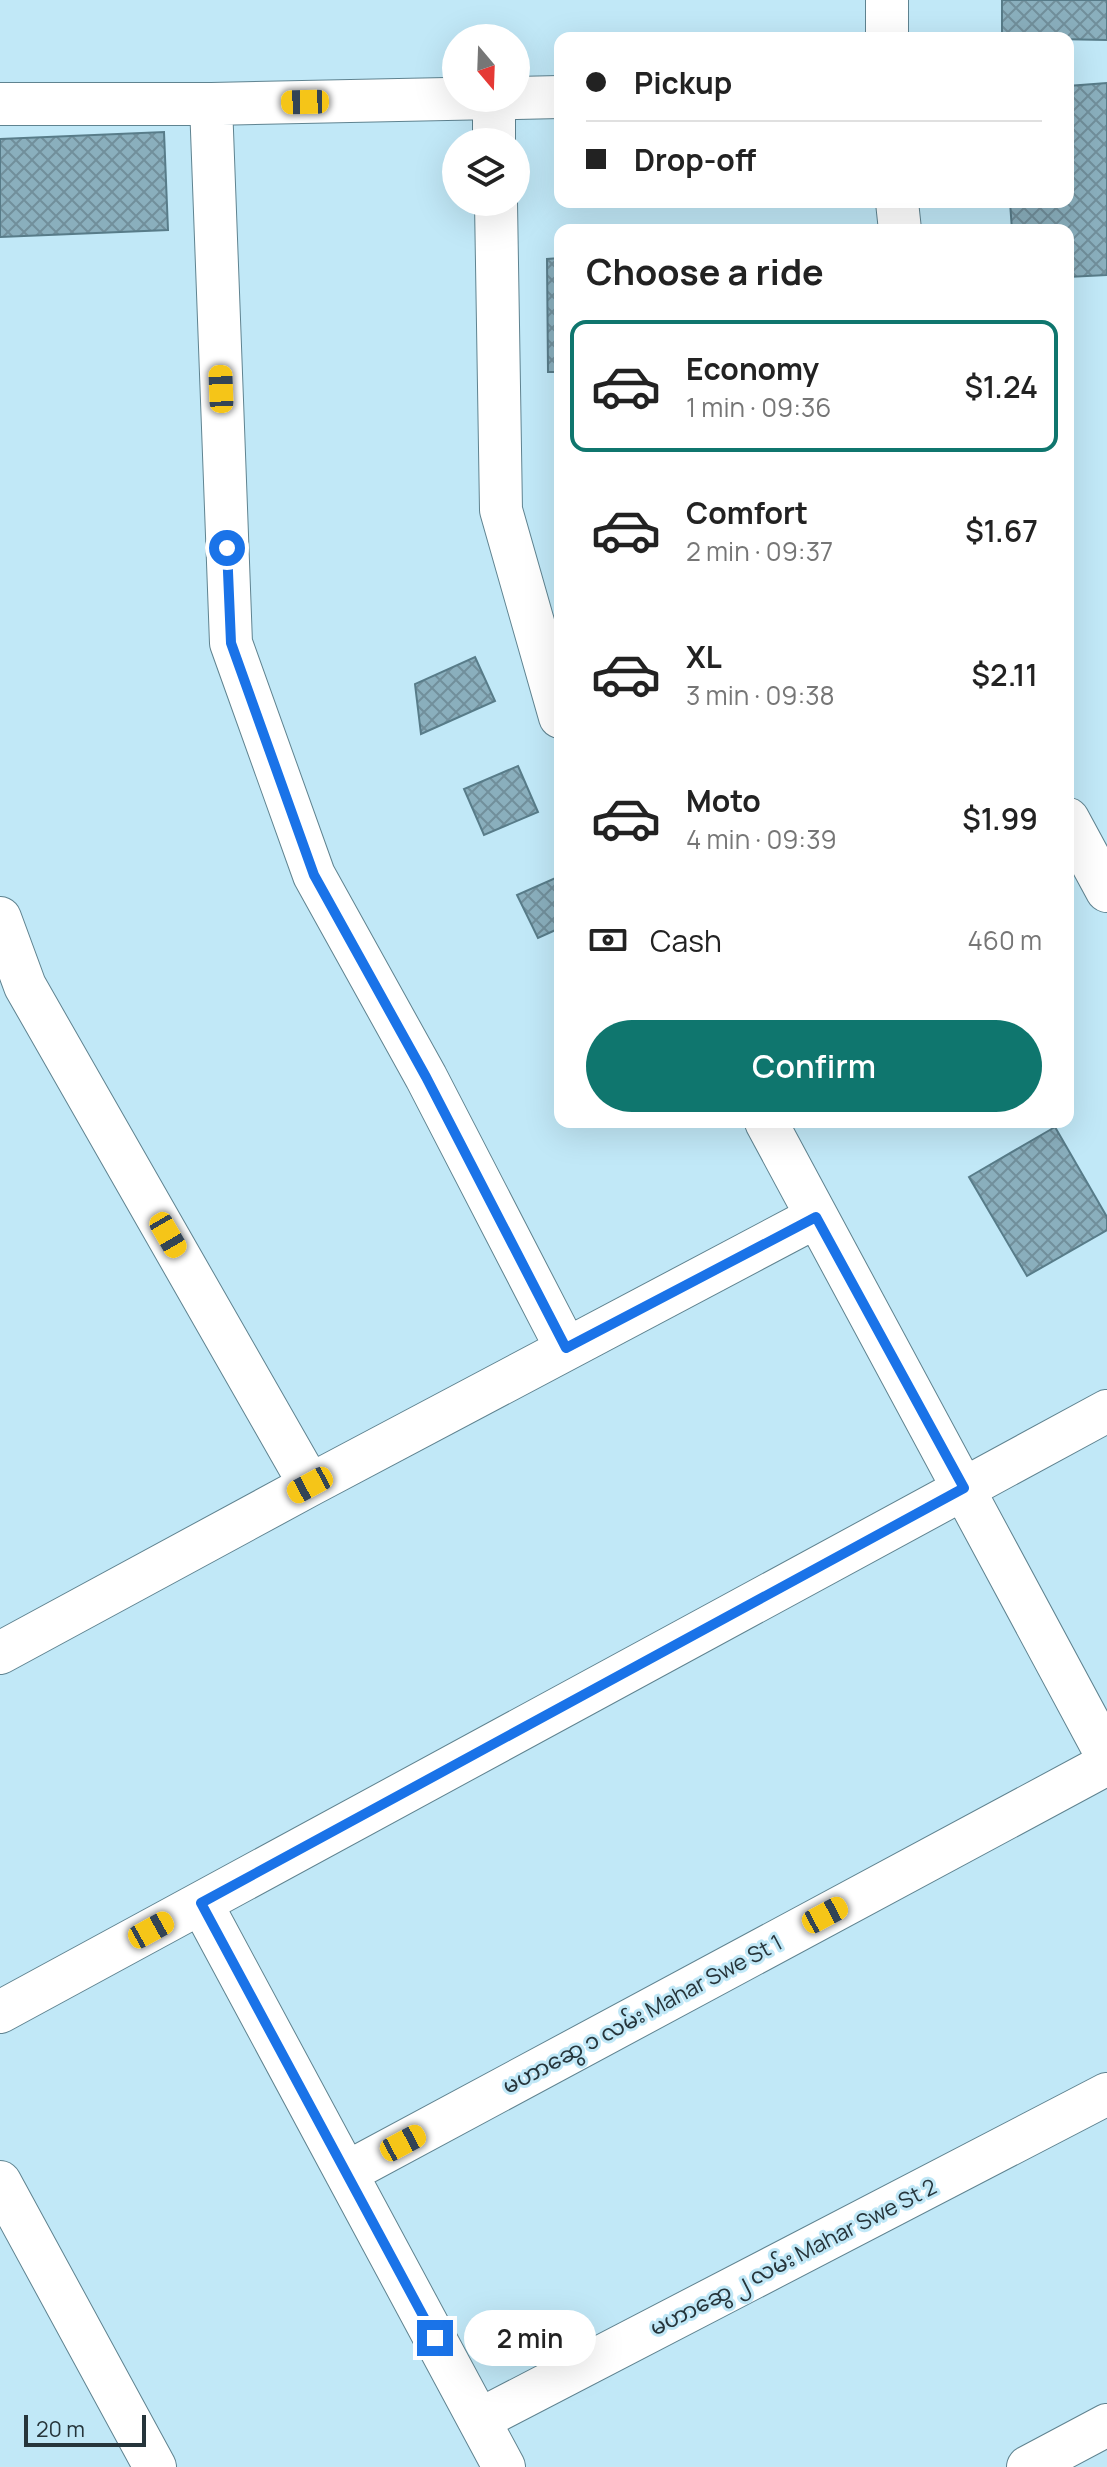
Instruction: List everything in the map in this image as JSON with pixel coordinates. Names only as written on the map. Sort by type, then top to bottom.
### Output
[{"type":"street","points":[[887,0],[887,32]]},
{"type":"street","points":[[530,98],[554,97]]},
{"type":"street","points":[[0,104],[442,99]]},
{"type":"street","points":[[211,104],[231,643],[314,875],[426,1077],[566,1348]]},
{"type":"street","points":[[496,216],[501,510],[554,696]]},
{"type":"street","points":[[1074,830],[1107,891]]},
{"type":"street","points":[[0,918],[13,993],[310,1485]]},
{"type":"street","points":[[769,1128],[1107,1756]]},
{"type":"street","points":[[0,1653],[816,1217]]},
{"type":"street","points":[[0,2012],[1107,1411]]},
{"type":"street","name":"မဟာဆွေ ၁ လမ်း Mahar Swe St 1","points":[[346,2173],[1107,1764]]},
{"type":"street","points":[[201,1903],[504,2467]]},
{"type":"street","name":"မဟာဆွေ ၂ လမ်း Mahar Swe St 2","points":[[479,2420],[1107,2094]]},
{"type":"street","points":[[0,2182],[155,2467]]},
{"type":"street","points":[[1028,2467],[1107,2425]]},
{"type":"building","points":[[1002,0],[1107,0],[1107,40],[1074,39],[1074,32],[1002,32]]},
{"type":"building","points":[[1107,83],[1107,275],[1074,277],[1074,224],[1012,224],[1010,208],[1074,208],[1074,86]]},
{"type":"building","points":[[164,132],[168,230],[0,237],[0,139]]},
{"type":"building","points":[[554,258],[554,372],[548,372],[547,259]]},
{"type":"building","points":[[475,657],[495,701],[421,734],[415,684]]},
{"type":"building","points":[[518,766],[538,812],[484,835],[464,789]]},
{"type":"building","points":[[554,879],[554,931],[538,938],[517,895]]},
{"type":"building","points":[[1056,1128],[1107,1217],[1107,1230],[1027,1276],[969,1177]]},
{"type":"route","points":[[227,548],[231,643],[314,875],[426,1077],[566,1348],[816,1217],[964,1488],[201,1903],[435,2338]]}]
